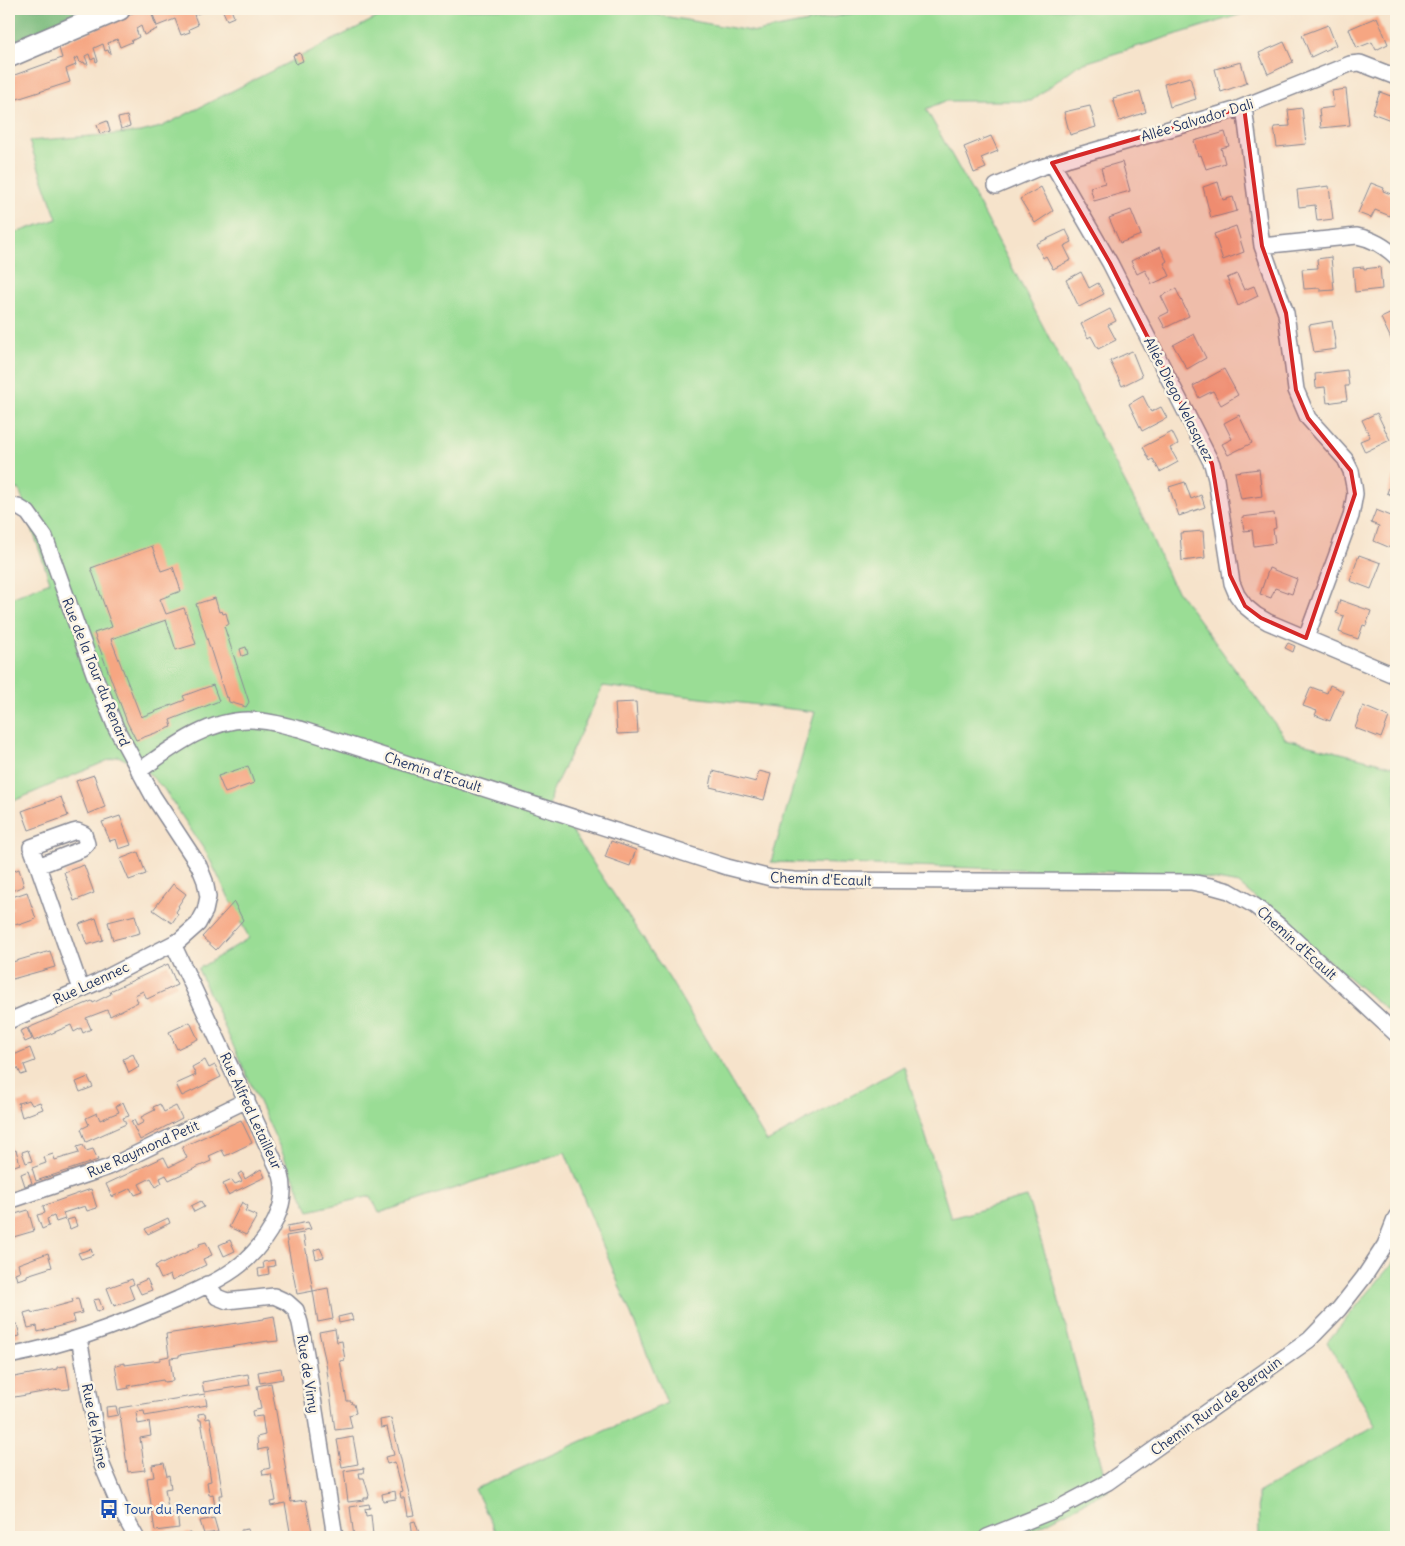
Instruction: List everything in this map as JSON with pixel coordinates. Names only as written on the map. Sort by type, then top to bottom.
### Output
[{"type":"street","points":[[9,56],[119,9]]},
{"type":"street","name":"Allée Salvador Dali","points":[[996,186],[1052,163],[1244,107],[1355,63],[1396,77]]},
{"type":"street","points":[[1244,107],[1262,246],[1286,313],[1295,382],[1301,404],[1313,424],[1345,459],[1351,471],[1355,494],[1351,516],[1306,638]]},
{"type":"street","name":"Allée Diego Velasquez","points":[[1052,163],[1110,263],[1212,464],[1216,479],[1230,575],[1237,596],[1245,606],[1261,618],[1396,676]]},
{"type":"street","points":[[1262,246],[1357,236],[1379,244],[1396,256]]},
{"type":"street","name":"Rue de la Tour du Renard","points":[[9,505],[18,507],[28,513],[45,537],[116,728],[153,796],[196,859],[203,874],[207,890],[207,905],[198,924],[186,936],[173,944]]},
{"type":"street","name":"Chemin d'Ecault","points":[[139,771],[174,747],[205,730],[230,722],[259,720],[300,729],[727,867],[770,878],[795,880],[1179,882],[1211,886],[1238,896],[1268,916],[1396,1034]]},
{"type":"street","points":[[38,866],[81,989]]},
{"type":"street","name":"Rue Laennec","points":[[9,1021],[81,989],[173,944]]},
{"type":"street","name":"Rue Alfred Letailleur","points":[[9,1356],[79,1338],[151,1311],[208,1284],[239,1266],[258,1247],[269,1232],[277,1216],[283,1194],[281,1175],[173,944]]},
{"type":"street","name":"Rue Raymond Petit","points":[[9,1201],[109,1167],[247,1100]]},
{"type":"street","name":"Chemin Rural de Berquin","points":[[987,1537],[1057,1509],[1108,1482],[1309,1340],[1339,1309],[1364,1277],[1385,1245],[1396,1217]]},
{"type":"street","name":"Rue de Vimy","points":[[208,1284],[217,1296],[227,1301],[274,1296],[287,1302],[296,1310],[306,1354],[335,1537]]},
{"type":"street","name":"Rue de l'Aisne","points":[[79,1338],[102,1465],[121,1510],[136,1537]]},
{"type":"highlighted area","points":[[1244,107],[1262,246],[1286,313],[1296,390],[1308,418],[1351,471],[1355,494],[1306,638],[1261,618],[1245,606],[1230,575],[1212,464],[1110,263],[1052,163]]},
{"type":"green space","points":[[9,9],[90,9],[9,43]]},
{"type":"green space","points":[[394,9],[623,9],[756,32],[875,9],[1258,9],[1078,65],[1031,101],[945,101],[926,109],[979,204],[1142,515],[1171,582],[1286,739],[1396,767],[1396,1018],[1239,884],[1184,874],[771,862],[815,712],[603,686],[551,794],[548,815],[568,825],[669,978],[767,1142],[904,1066],[951,1218],[1027,1197],[1054,1282],[1108,1490],[1018,1537],[498,1537],[475,1489],[667,1403],[565,1152],[379,1213],[371,1196],[309,1211],[198,969],[249,938],[207,854],[164,789],[144,769],[118,756],[9,803],[9,599],[50,582],[19,489],[9,491],[9,235],[57,219],[29,141],[141,132],[161,127]]},
{"type":"green space","points":[[1396,1259],[1396,1537],[1259,1537],[1258,1493],[1376,1425],[1327,1342]]},
{"type":"building","points":[[142,9],[150,9],[157,29],[144,35],[141,26],[136,29],[139,37],[132,42],[120,47],[117,39],[108,43],[111,53],[108,50],[105,51],[103,44],[94,48],[98,61],[96,62],[95,58],[91,60],[89,54],[85,56],[88,64],[80,63],[78,57],[74,59],[76,65],[66,69],[70,82],[11,101],[13,109],[9,110],[9,77],[62,58],[58,45]]},
{"type":"building","points":[[151,9],[171,9],[174,15],[183,9],[210,9],[194,15],[198,25],[189,29],[190,32],[181,35],[175,19],[157,26]]},
{"type":"building","points":[[222,9],[231,9],[234,17],[227,20]]},
{"type":"building","points":[[1377,17],[1388,44],[1376,50],[1372,42],[1357,48],[1349,29]]},
{"type":"building","points":[[1328,25],[1336,45],[1311,57],[1302,35]]},
{"type":"building","points":[[1284,42],[1293,62],[1268,74],[1259,53]]},
{"type":"building","points":[[300,53],[303,61],[296,64],[293,55]]},
{"type":"building","points":[[1241,62],[1247,83],[1221,92],[1215,69]]},
{"type":"building","points":[[1190,77],[1196,99],[1170,107],[1164,84]]},
{"type":"building","points":[[1346,89],[1350,125],[1321,128],[1319,109],[1334,107],[1332,91]]},
{"type":"building","points":[[1140,91],[1146,112],[1120,121],[1113,98]]},
{"type":"building","points":[[1380,92],[1396,98],[1396,122],[1372,113]]},
{"type":"building","points":[[1090,106],[1096,127],[1070,135],[1064,112]]},
{"type":"building","points":[[1302,108],[1306,144],[1277,147],[1274,127],[1290,126],[1288,110]]},
{"type":"building","points":[[127,116],[130,126],[121,129],[118,118]]},
{"type":"building","points":[[107,121],[110,131],[100,134],[97,125]]},
{"type":"building","points":[[1225,132],[1229,146],[1221,148],[1225,163],[1206,169],[1201,155],[1198,156],[1194,141]]},
{"type":"building","points":[[991,136],[998,151],[981,158],[986,168],[974,173],[964,147]]},
{"type":"building","points":[[1122,162],[1130,191],[1094,201],[1090,187],[1105,183],[1101,168]]},
{"type":"building","points":[[1218,182],[1223,200],[1233,197],[1237,211],[1211,218],[1203,187]]},
{"type":"building","points":[[1371,183],[1384,188],[1383,191],[1396,196],[1390,216],[1375,210],[1371,218],[1358,213]]},
{"type":"building","points":[[1329,186],[1333,219],[1317,221],[1315,205],[1299,207],[1297,190]]},
{"type":"building","points":[[1041,187],[1053,211],[1035,223],[1020,199]]},
{"type":"building","points":[[1131,210],[1141,235],[1120,243],[1109,218]]},
{"type":"building","points":[[1236,226],[1244,252],[1223,260],[1214,234]]},
{"type":"building","points":[[1066,230],[1072,242],[1064,246],[1071,260],[1053,269],[1046,256],[1043,258],[1036,244]]},
{"type":"building","points":[[1160,247],[1167,261],[1164,263],[1170,276],[1152,284],[1145,270],[1137,274],[1131,261]]},
{"type":"building","points":[[1331,257],[1334,290],[1320,291],[1320,288],[1304,289],[1302,269],[1318,268],[1317,259]]},
{"type":"building","points":[[1364,267],[1364,269],[1380,267],[1382,289],[1355,292],[1353,268]]},
{"type":"building","points":[[1081,272],[1089,288],[1098,283],[1104,294],[1079,307],[1066,280]]},
{"type":"building","points":[[1237,274],[1244,290],[1254,286],[1258,296],[1238,306],[1227,278]]},
{"type":"building","points":[[1176,289],[1189,316],[1165,328],[1159,317],[1169,312],[1161,296]]},
{"type":"building","points":[[1110,309],[1116,321],[1108,325],[1116,340],[1098,349],[1091,336],[1088,338],[1081,324]]},
{"type":"building","points":[[1396,311],[1396,342],[1393,343],[1381,318]]},
{"type":"building","points":[[1332,321],[1336,349],[1314,352],[1309,325]]},
{"type":"building","points":[[1194,334],[1206,358],[1187,369],[1173,345]]},
{"type":"building","points":[[1132,351],[1142,376],[1122,386],[1110,361]]},
{"type":"building","points":[[1224,369],[1238,395],[1221,405],[1213,391],[1199,398],[1193,386]]},
{"type":"building","points":[[1347,370],[1349,386],[1345,386],[1347,400],[1327,403],[1325,387],[1316,388],[1315,374]]},
{"type":"building","points":[[1143,396],[1151,412],[1161,407],[1167,418],[1142,431],[1129,404]]},
{"type":"building","points":[[1377,413],[1390,440],[1365,452],[1360,441],[1370,437],[1362,420]]},
{"type":"building","points":[[1239,415],[1252,443],[1228,455],[1222,444],[1232,439],[1224,423]]},
{"type":"building","points":[[1172,432],[1178,444],[1170,448],[1178,462],[1160,472],[1153,459],[1150,461],[1143,447]]},
{"type":"building","points":[[1259,469],[1262,496],[1241,499],[1235,472]]},
{"type":"building","points":[[1396,474],[1396,497],[1387,493]]},
{"type":"building","points":[[1185,482],[1191,499],[1201,495],[1205,507],[1179,516],[1169,487]]},
{"type":"building","points":[[1376,510],[1396,518],[1396,539],[1393,549],[1374,541],[1379,526],[1371,523]]},
{"type":"building","points":[[1274,513],[1276,528],[1273,529],[1275,543],[1254,546],[1252,530],[1244,531],[1242,517]]},
{"type":"building","points":[[1203,531],[1205,558],[1182,561],[1180,533]]},
{"type":"building","points":[[152,546],[161,571],[173,567],[181,591],[160,599],[166,614],[184,608],[196,644],[176,650],[166,620],[111,639],[141,717],[185,700],[183,696],[213,685],[219,701],[170,720],[172,727],[136,740],[127,722],[94,633],[112,627],[91,568]]},
{"type":"building","points":[[1359,555],[1381,563],[1371,589],[1350,581]]},
{"type":"building","points":[[1269,568],[1297,579],[1292,594],[1275,588],[1271,598],[1260,594]]},
{"type":"building","points":[[215,598],[219,612],[226,613],[229,624],[224,626],[249,702],[246,707],[229,702],[228,697],[226,698],[196,604]]},
{"type":"building","points":[[1340,600],[1371,611],[1366,626],[1363,625],[1358,639],[1339,632],[1344,616],[1336,613]]},
{"type":"building","points":[[1288,643],[1295,646],[1293,652],[1285,648]]},
{"type":"building","points":[[246,647],[248,654],[242,656],[240,649]]},
{"type":"building","points":[[1330,685],[1343,691],[1330,721],[1315,715],[1317,711],[1303,706],[1311,687],[1327,693]]},
{"type":"building","points":[[636,702],[638,733],[617,734],[615,703]]},
{"type":"building","points":[[1363,706],[1389,717],[1381,738],[1355,728]]},
{"type":"building","points":[[248,766],[254,783],[225,793],[218,776]]},
{"type":"building","points":[[713,771],[756,782],[759,771],[771,774],[764,800],[710,787]]},
{"type":"building","points":[[94,775],[105,807],[88,814],[76,781]]},
{"type":"building","points":[[61,797],[68,816],[29,830],[22,811]]},
{"type":"building","points":[[120,816],[131,845],[119,849],[116,839],[110,841],[102,822]]},
{"type":"building","points":[[611,841],[636,850],[630,866],[605,857]]},
{"type":"building","points":[[138,852],[146,874],[129,880],[120,859]]},
{"type":"building","points":[[84,865],[94,893],[74,901],[64,872]]},
{"type":"building","points":[[19,869],[24,886],[9,892],[9,873]]},
{"type":"building","points":[[173,884],[186,894],[178,906],[176,912],[178,914],[172,923],[153,910]]},
{"type":"building","points":[[27,892],[36,919],[19,925],[18,923],[13,925],[9,910],[13,908],[9,898]]},
{"type":"building","points":[[234,902],[243,920],[216,950],[202,937]]},
{"type":"building","points":[[135,915],[140,933],[113,940],[108,922]]},
{"type":"building","points":[[96,918],[103,940],[87,945],[79,924]]},
{"type":"building","points":[[50,951],[55,967],[9,980],[9,963]]},
{"type":"building","points":[[168,964],[177,985],[147,999],[143,991],[135,995],[138,1002],[110,1016],[107,1010],[86,1018],[91,1029],[83,1033],[81,1028],[74,1032],[71,1025],[34,1041],[28,1028],[92,1001],[93,1003],[111,994],[110,991]]},
{"type":"building","points":[[190,1022],[198,1039],[177,1049],[169,1032]]},
{"type":"building","points":[[27,1028],[32,1039],[25,1042],[20,1031]]},
{"type":"building","points":[[30,1048],[35,1061],[24,1065],[27,1073],[21,1075],[18,1068],[9,1071],[9,1057]]},
{"type":"building","points":[[133,1054],[139,1067],[129,1073],[123,1059]]},
{"type":"building","points":[[205,1060],[209,1068],[215,1065],[221,1077],[182,1096],[176,1084],[196,1075],[192,1067]]},
{"type":"building","points":[[88,1077],[93,1087],[80,1092],[76,1082]]},
{"type":"building","points":[[29,1100],[32,1105],[40,1102],[43,1109],[22,1117],[18,1103]]},
{"type":"building","points":[[123,1102],[129,1116],[123,1118],[126,1124],[86,1142],[81,1129],[89,1125],[86,1118],[97,1113],[100,1120],[119,1112],[116,1106]]},
{"type":"building","points":[[160,1104],[164,1112],[176,1106],[182,1118],[140,1140],[131,1121],[134,1120],[137,1126],[144,1122],[141,1117],[155,1110],[153,1107]]},
{"type":"building","points":[[241,1120],[252,1143],[225,1156],[222,1150],[209,1156],[211,1161],[169,1180],[166,1175],[160,1178],[162,1183],[156,1187],[151,1178],[139,1184],[143,1192],[135,1195],[131,1188],[112,1197],[106,1184],[164,1157],[169,1167],[187,1158],[182,1147]]},
{"type":"building","points":[[83,1145],[86,1151],[93,1149],[98,1160],[36,1181],[32,1168],[46,1163],[44,1157],[53,1154],[55,1160],[79,1153],[77,1147]]},
{"type":"building","points":[[9,1146],[12,1152],[16,1150],[20,1164],[9,1168]]},
{"type":"building","points":[[28,1150],[32,1161],[26,1163],[22,1152]]},
{"type":"building","points":[[261,1169],[265,1177],[228,1195],[223,1184],[232,1180],[235,1184],[242,1181],[238,1174],[242,1172],[245,1179]]},
{"type":"building","points":[[28,1171],[32,1183],[25,1186],[21,1174]]},
{"type":"building","points":[[91,1189],[97,1208],[87,1211],[85,1206],[63,1213],[65,1219],[56,1222],[54,1216],[47,1219],[49,1226],[42,1229],[37,1215],[45,1213],[43,1206]]},
{"type":"building","points":[[201,1201],[204,1207],[194,1212],[191,1206]]},
{"type":"building","points":[[242,1202],[248,1206],[245,1211],[257,1216],[246,1235],[229,1227]]},
{"type":"building","points":[[28,1210],[34,1231],[10,1238],[9,1216]]},
{"type":"building","points":[[74,1218],[77,1226],[70,1229],[67,1220]]},
{"type":"building","points":[[168,1218],[170,1223],[148,1234],[145,1229]]},
{"type":"building","points":[[308,1222],[311,1229],[288,1233],[287,1226]]},
{"type":"building","points":[[303,1233],[313,1291],[297,1294],[286,1236]]},
{"type":"building","points":[[230,1240],[235,1251],[224,1256],[219,1245]]},
{"type":"building","points":[[206,1242],[212,1255],[203,1259],[206,1265],[172,1281],[170,1275],[161,1279],[155,1266]]},
{"type":"building","points":[[320,1248],[324,1257],[316,1259],[314,1250]]},
{"type":"building","points":[[91,1249],[93,1255],[81,1259],[78,1253]]},
{"type":"building","points":[[48,1253],[52,1267],[17,1280],[15,1273],[20,1271],[18,1264]]},
{"type":"building","points":[[274,1260],[275,1266],[268,1267],[269,1274],[259,1276],[258,1269],[264,1268],[263,1262]]},
{"type":"building","points":[[132,1279],[134,1284],[129,1286],[134,1299],[114,1306],[107,1288]]},
{"type":"building","points":[[147,1279],[152,1290],[141,1294],[136,1284]]},
{"type":"building","points":[[328,1288],[333,1319],[318,1322],[313,1291]]},
{"type":"building","points":[[78,1298],[82,1313],[73,1315],[75,1322],[38,1332],[37,1326],[28,1328],[24,1313],[31,1311],[32,1313],[73,1302],[72,1299]]},
{"type":"building","points":[[99,1299],[103,1310],[97,1312],[93,1300]]},
{"type":"building","points":[[351,1314],[353,1320],[339,1323],[338,1317]]},
{"type":"building","points":[[274,1316],[278,1341],[179,1355],[179,1357],[170,1358],[173,1381],[164,1382],[163,1380],[128,1386],[129,1388],[119,1390],[115,1365],[160,1360],[160,1358],[169,1356],[166,1334]]},
{"type":"building","points":[[17,1324],[20,1336],[9,1338],[9,1326]]},
{"type":"building","points":[[335,1329],[337,1342],[342,1341],[345,1360],[340,1361],[347,1401],[351,1401],[354,1404],[356,1413],[349,1415],[352,1428],[335,1430],[326,1363],[319,1332]]},
{"type":"building","points":[[66,1366],[70,1389],[9,1398],[9,1378]]},
{"type":"building","points":[[281,1368],[283,1379],[260,1383],[258,1372]]},
{"type":"building","points":[[248,1374],[250,1385],[204,1392],[202,1382]]},
{"type":"building","points":[[271,1383],[291,1502],[306,1500],[313,1537],[291,1537],[285,1503],[271,1506],[270,1502],[276,1501],[271,1474],[263,1475],[262,1470],[270,1468],[267,1448],[258,1450],[257,1437],[265,1435],[262,1416],[253,1417],[252,1411],[261,1409],[257,1386]]},
{"type":"building","points":[[205,1394],[207,1405],[145,1416],[144,1411],[136,1412],[138,1424],[149,1422],[151,1436],[140,1438],[145,1470],[128,1472],[119,1408]]},
{"type":"building","points":[[116,1406],[118,1415],[107,1417],[106,1407]]},
{"type":"building","points":[[205,1413],[206,1419],[210,1418],[223,1495],[219,1495],[220,1506],[215,1507],[213,1494],[209,1495],[207,1482],[211,1481],[201,1420],[199,1420],[198,1414]]},
{"type":"building","points":[[391,1418],[414,1515],[407,1516],[404,1498],[401,1498],[400,1493],[403,1492],[395,1462],[387,1464],[385,1457],[394,1455],[387,1427],[381,1428],[380,1420]]},
{"type":"building","points":[[353,1437],[358,1464],[342,1467],[337,1440]]},
{"type":"building","points":[[164,1463],[167,1476],[169,1475],[171,1488],[165,1489],[169,1515],[177,1514],[179,1528],[155,1531],[147,1478],[154,1477],[152,1465]]},
{"type":"building","points":[[364,1468],[363,1473],[359,1473],[360,1478],[364,1478],[369,1495],[368,1498],[348,1502],[344,1471]]},
{"type":"building","points":[[395,1491],[396,1499],[383,1501],[382,1494]]},
{"type":"building","points":[[369,1504],[370,1508],[365,1509],[366,1516],[371,1515],[373,1535],[378,1537],[354,1537],[350,1507]]},
{"type":"building","points":[[214,1518],[218,1532],[204,1534],[200,1521]]},
{"type":"building","points":[[415,1521],[420,1537],[413,1537],[411,1522]]},
{"type":"building","points":[[248,1529],[249,1537],[243,1537],[241,1530]]},
{"type":"building","points":[[190,1533],[191,1537],[171,1537],[171,1536]]},
{"type":"place","name":"Tour du Renard","points":[[109,1509]]}]
